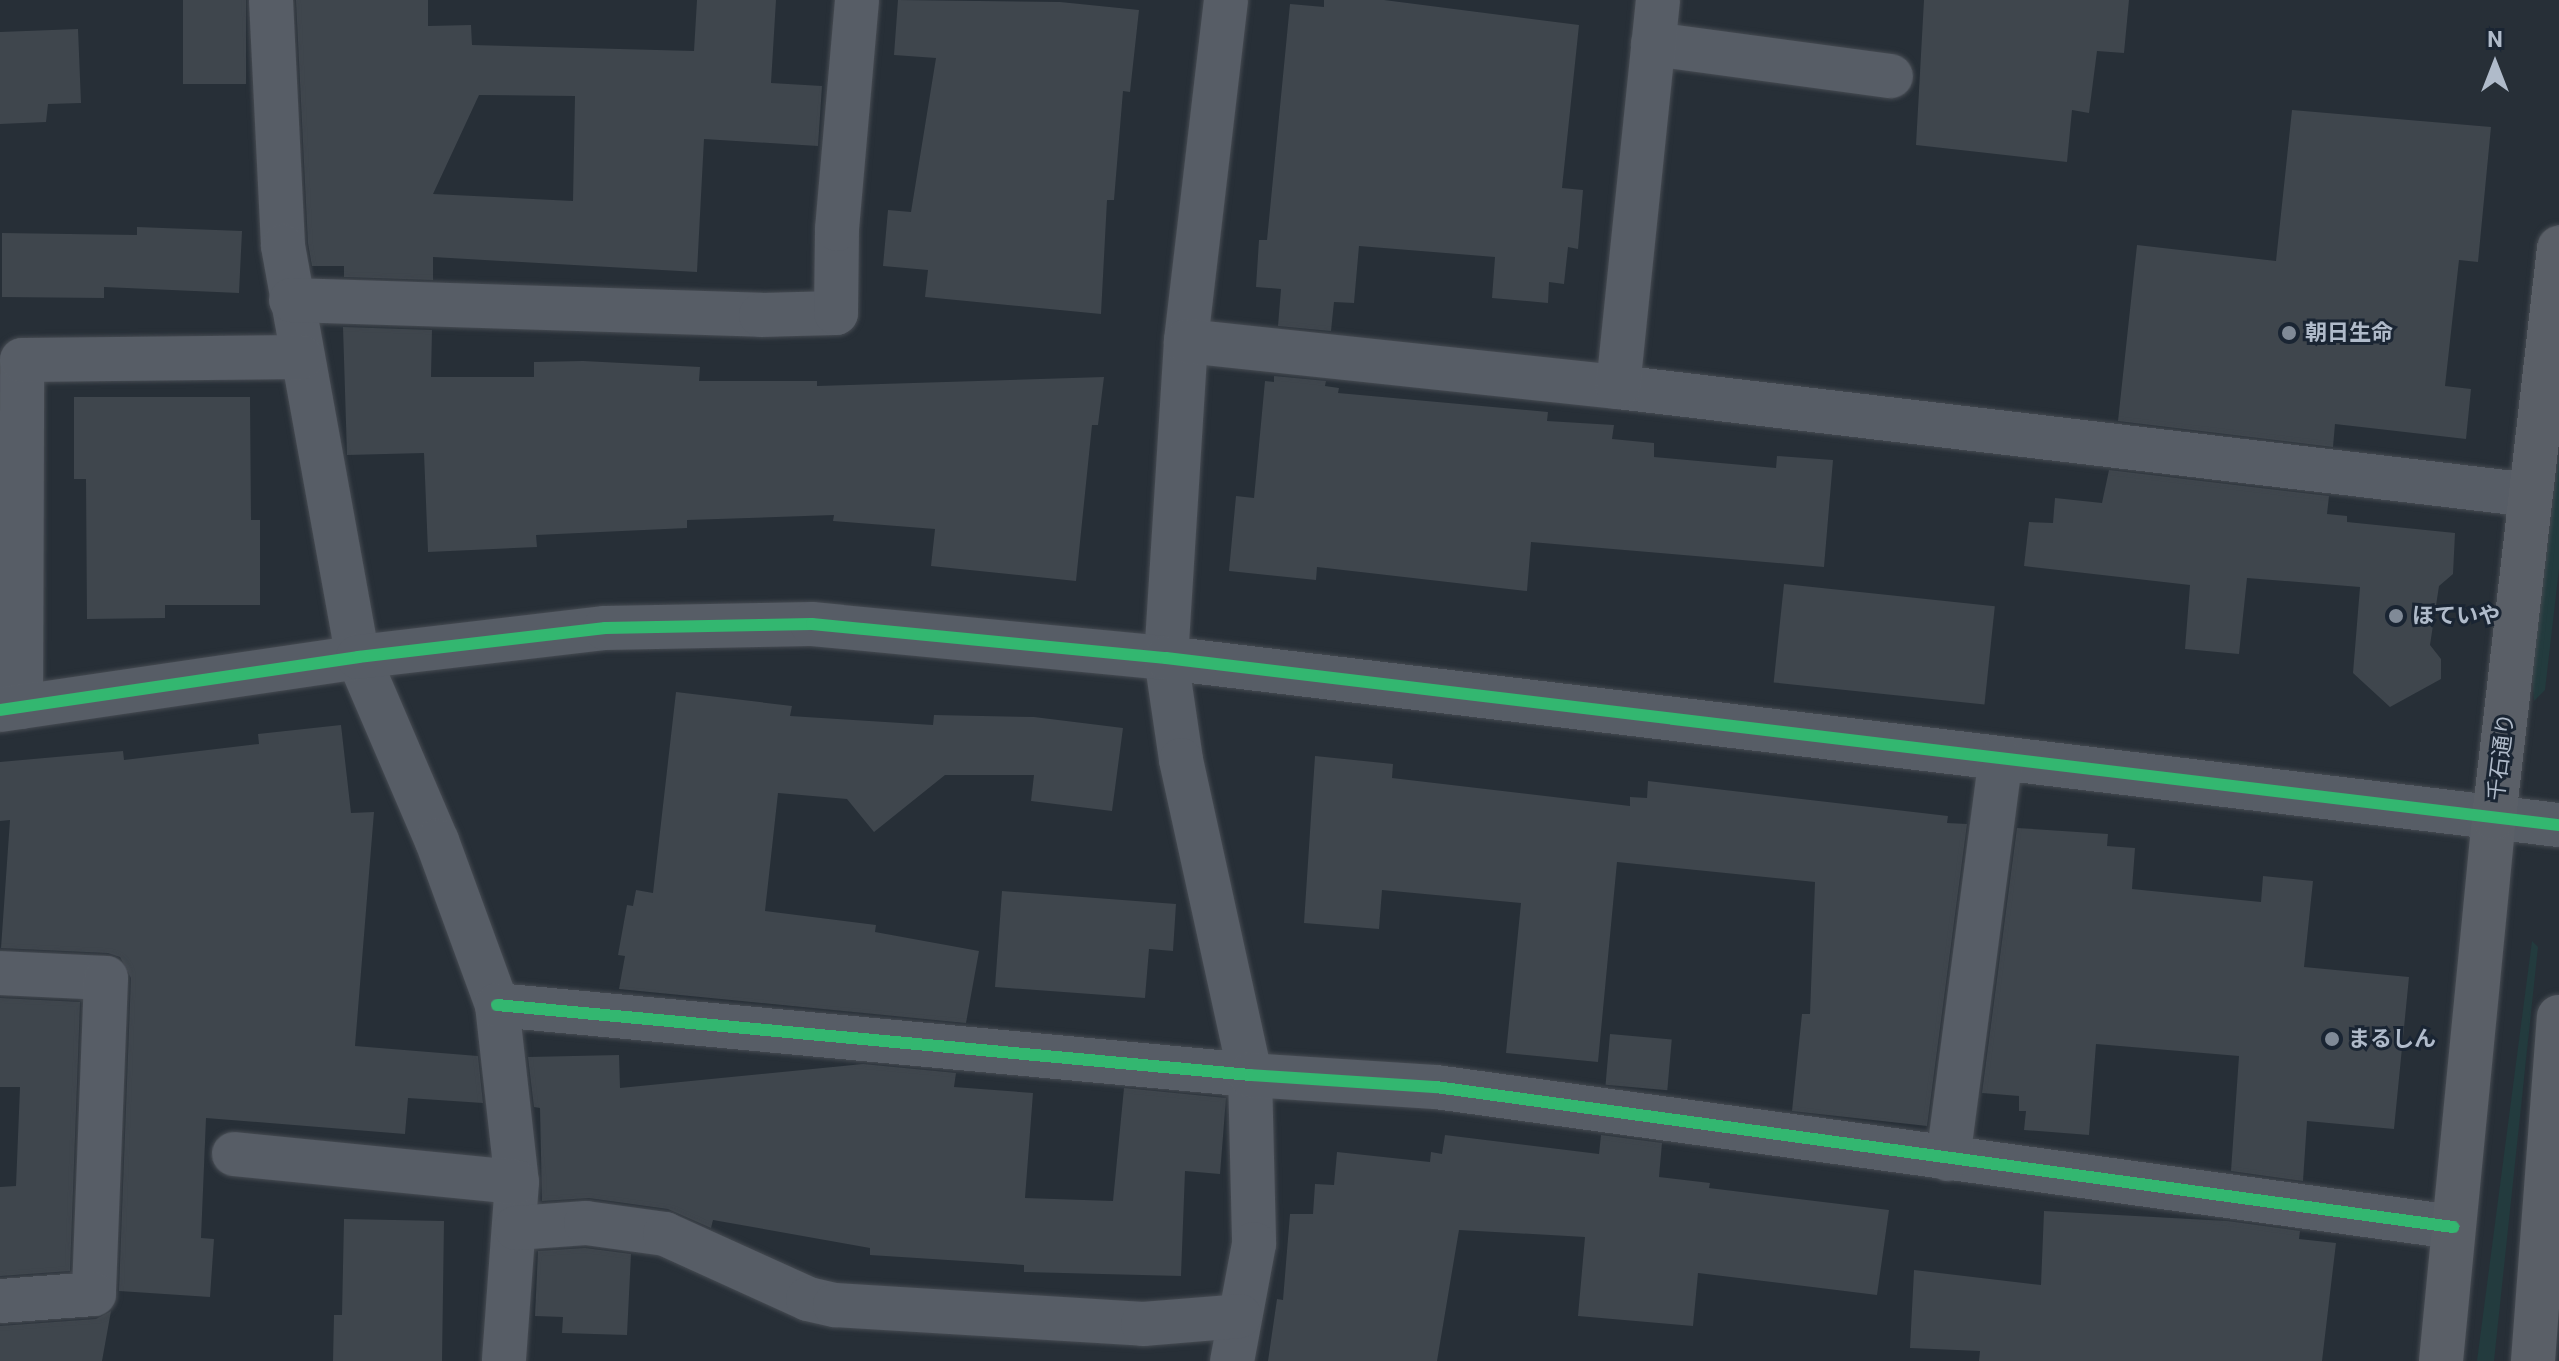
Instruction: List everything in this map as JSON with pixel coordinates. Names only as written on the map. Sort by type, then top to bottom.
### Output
[{"type":"main road","name":"千石通り","points":[[2441,1361],[2494,818],[2559,248]]},
{"type":"main road","points":[[2533,1361],[2559,1017]]},
{"type":"street","points":[[271,0],[275,142],[291,300],[358,657],[437,841],[497,1005],[517,1182],[504,1361]]},
{"type":"street","points":[[291,300],[761,315],[836,313],[837,229],[857,0]]},
{"type":"street","points":[[1618,387],[1658,0]]},
{"type":"street","points":[[1220,1],[1186,341],[1166,658],[1181,760],[1250,1075],[1254,1244],[1232,1361]]},
{"type":"street","points":[[1653,44],[1891,76]]},
{"type":"street","points":[[1186,341],[1618,387],[2530,495]]},
{"type":"street","points":[[302,357],[22,360],[10,708],[358,657],[605,628],[812,624],[1166,658],[2559,825]]},
{"type":"street","points":[[1948,1159],[2001,759]]},
{"type":"street","points":[[0,973],[106,978],[94,1294],[0,1301]]},
{"type":"street","points":[[497,1005],[1250,1075],[1436,1087],[2453,1227]]},
{"type":"street","points":[[234,1154],[517,1182]]},
{"type":"street","points":[[516,1228],[586,1223],[665,1234],[808,1299],[835,1305],[1143,1324],[1240,1316]]},
{"type":"green space","points":[[2559,453],[2559,569],[2545,690],[2534,701],[2532,674]]},
{"type":"green space","points":[[2532,941],[2538,947],[2494,1361],[2477,1361]]},
{"type":"building","points":[[183,0],[246,0],[246,84],[183,84]]},
{"type":"building","points":[[296,0],[428,0],[428,26],[471,25],[472,45],[694,51],[697,0],[776,0],[771,83],[822,86],[818,146],[704,139],[697,272],[433,257],[433,280],[344,277],[344,266],[312,266],[308,243]],"holes":[[[479,95],[575,96],[573,201],[433,194]]]},
{"type":"building","points":[[898,0],[1060,2],[1139,10],[1130,92],[1123,91],[1114,200],[1107,200],[1101,314],[925,297],[928,270],[883,266],[888,210],[911,212],[936,58],[894,55]]},
{"type":"building","points":[[1324,0],[1384,0],[1579,25],[1562,188],[1583,190],[1578,249],[1568,247],[1564,284],[1549,282],[1548,303],[1492,298],[1495,257],[1359,246],[1354,303],[1334,302],[1331,331],[1278,326],[1281,289],[1256,287],[1259,240],[1267,240],[1290,4],[1324,7]]},
{"type":"building","points":[[1924,0],[2129,0],[2124,53],[2097,51],[2089,113],[2072,110],[2067,162],[1916,145]]},
{"type":"building","points":[[78,29],[81,103],[48,104],[46,122],[0,124],[0,32]]},
{"type":"building","points":[[2292,110],[2491,127],[2478,262],[2459,260],[2445,386],[2471,389],[2466,439],[2335,424],[2333,447],[2118,421],[2137,245],[2276,261]]},
{"type":"building","points":[[137,227],[242,231],[239,293],[104,287],[104,298],[2,297],[2,233],[137,235]]},
{"type":"building","points":[[343,327],[432,330],[431,377],[534,377],[534,362],[583,361],[700,367],[699,381],[817,381],[817,386],[1104,377],[1098,425],[1092,425],[1076,581],[931,566],[935,529],[833,521],[834,515],[687,520],[687,528],[536,535],[537,547],[428,552],[424,453],[347,455]]},
{"type":"building","points":[[1274,376],[1326,381],[1325,386],[1339,388],[1338,393],[1548,412],[1547,421],[1614,425],[1612,439],[1654,443],[1654,457],[1776,468],[1777,456],[1833,460],[1824,567],[1531,542],[1527,591],[1317,567],[1316,580],[1229,571],[1236,496],[1254,498],[1265,381],[1274,382]]},
{"type":"building","points":[[74,397],[250,397],[251,520],[260,520],[260,605],[165,605],[165,618],[87,619],[86,479],[74,479]]},
{"type":"building","points":[[2109,470],[2329,496],[2327,514],[2347,516],[2347,522],[2455,533],[2453,574],[2439,586],[2430,645],[2441,659],[2441,679],[2390,707],[2353,673],[2360,587],[2247,578],[2239,654],[2185,649],[2190,585],[2024,566],[2029,522],[2053,523],[2055,498],[2102,503]]},
{"type":"building","points":[[1784,584],[1995,606],[1984,705],[1774,682]]},
{"type":"building","points":[[676,692],[792,706],[790,716],[933,725],[934,715],[1034,717],[1123,728],[1112,811],[1031,801],[1034,775],[945,775],[874,832],[847,799],[778,793],[765,911],[876,925],[875,932],[979,951],[966,1023],[619,989],[625,956],[618,955],[627,905],[633,906],[636,890],[653,893]]},
{"type":"building","points":[[341,725],[351,813],[374,812],[355,1046],[478,1056],[483,1103],[408,1098],[405,1134],[206,1118],[201,1238],[214,1239],[210,1297],[119,1291],[131,978],[120,957],[108,953],[1,948],[10,820],[0,821],[0,762],[123,751],[124,760],[259,744],[258,734]]},
{"type":"building","points":[[1315,756],[1393,764],[1392,778],[1630,806],[1630,797],[1647,798],[1648,781],[1948,816],[1947,823],[1967,824],[1927,1126],[1792,1111],[1802,1014],[1810,1014],[1815,882],[1617,862],[1598,1062],[1506,1053],[1521,903],[1382,890],[1379,929],[1304,923]]},
{"type":"building","points":[[2017,828],[2108,834],[2107,846],[2135,848],[2132,889],[2261,902],[2263,876],[2313,881],[2304,967],[2409,977],[2394,1129],[2307,1121],[2303,1181],[2231,1171],[2239,1056],[2096,1044],[2089,1135],[2024,1130],[2026,1111],[2019,1111],[2019,1096],[1982,1093]]},
{"type":"building","points":[[1002,891],[1176,904],[1173,951],[1149,949],[1145,998],[995,987]]},
{"type":"building","points":[[0,998],[80,1002],[70,1271],[0,1276],[0,1187],[16,1186],[20,1087],[0,1087]]},
{"type":"building","points":[[1610,1034],[1672,1039],[1667,1090],[1606,1085]]},
{"type":"building","points":[[619,1055],[620,1088],[863,1064],[956,1073],[954,1087],[1033,1093],[1025,1198],[1113,1201],[1124,1088],[1226,1098],[1220,1174],[1185,1171],[1181,1276],[1024,1272],[1024,1265],[870,1255],[870,1248],[713,1220],[711,1228],[668,1209],[589,1198],[542,1201],[540,1108],[534,1107],[528,1057]]},
{"type":"building","points":[[1445,1135],[1599,1154],[1601,1135],[1662,1143],[1659,1177],[1710,1183],[1709,1188],[1889,1210],[1877,1295],[1698,1273],[1693,1326],[1578,1316],[1585,1237],[1459,1230],[1437,1361],[1268,1361],[1277,1299],[1283,1300],[1290,1214],[1313,1214],[1315,1184],[1334,1185],[1337,1152],[1430,1162],[1431,1152],[1442,1154]]},
{"type":"building","points":[[2044,1211],[2227,1221],[2300,1231],[2299,1239],[2336,1243],[2322,1361],[1979,1361],[1980,1351],[1910,1348],[1914,1270],[2041,1285]]},
{"type":"building","points":[[344,1219],[444,1221],[442,1361],[333,1361],[334,1315],[342,1315]]},
{"type":"building","points":[[585,1248],[631,1254],[627,1335],[562,1333],[563,1317],[535,1316],[538,1251]]},
{"type":"building","points":[[111,1311],[102,1361],[0,1361],[0,1326],[96,1319]]},
{"type":"cycle path","points":[[0,710],[358,657],[605,628],[812,624],[1166,658],[2559,825]]},
{"type":"cycle path","points":[[497,1005],[1250,1075],[1436,1087],[2453,1227]]},
{"type":"place","name":"朝日生命","points":[[2289,333]]},
{"type":"place","name":"ほていや","points":[[2396,616]]},
{"type":"place","name":"まるしん","points":[[2332,1039]]}]
